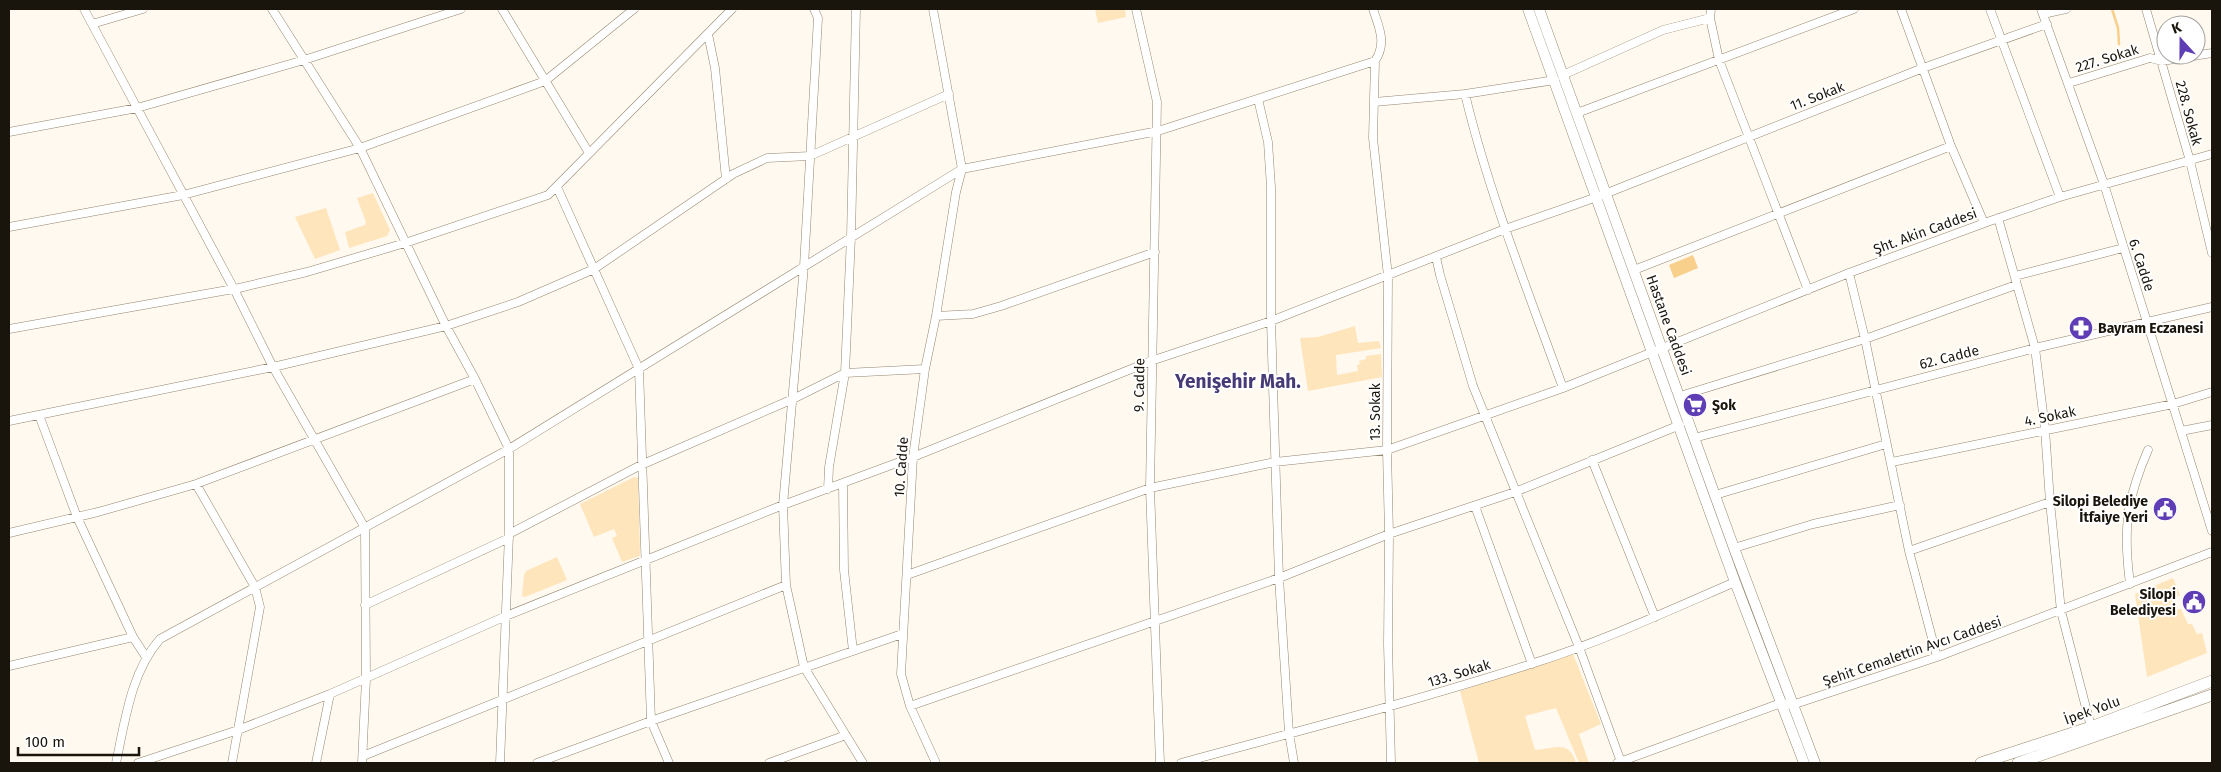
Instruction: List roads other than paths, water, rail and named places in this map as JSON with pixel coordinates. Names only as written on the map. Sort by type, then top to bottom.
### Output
[{"type":"highway","name":"İpek Yolu","points":[[1981,763],[2091,727],[2212,681]]},
{"type":"highway","points":[[2018,763],[2212,695]]},
{"type":"main road","name":"Hastane Caddesi","points":[[1528,9],[1577,113],[1601,195],[1634,270],[1680,425],[1736,582],[1787,704],[1815,763]]},
{"type":"main road","name":"Hastane Caddesi","points":[[1538,9],[1559,77],[1601,195],[1658,351],[1680,396],[1715,494],[1787,704],[1804,763]]},
{"type":"street","points":[[84,9],[234,288],[273,367],[316,439],[364,528],[366,679],[363,759],[502,700],[786,585]]},
{"type":"street","points":[[92,24],[143,9]]},
{"type":"street","points":[[272,9],[360,148],[446,326],[509,449],[509,536],[500,763]]},
{"type":"street","points":[[9,132],[137,108],[304,60],[461,9]]},
{"type":"street","points":[[502,9],[589,153]]},
{"type":"street","points":[[9,227],[183,195],[360,148],[546,81],[634,9]]},
{"type":"street","points":[[9,329],[234,288],[307,272],[405,243],[548,195],[732,9]]},
{"type":"street","points":[[814,9],[818,18],[804,266],[783,505],[786,585],[804,667],[863,763]]},
{"type":"street","points":[[828,489],[829,467],[845,373],[851,237],[856,9]]},
{"type":"street","points":[[933,9],[962,168]]},
{"type":"street","name":"9. Cadde","points":[[1136,9],[1157,102],[1158,131],[1151,361],[1150,488],[1160,763]]},
{"type":"street","name":"13. Sokak","points":[[1373,9],[1382,33],[1381,52],[1375,61],[1373,138],[1388,276],[1387,450],[1390,534],[1388,644],[1391,763]]},
{"type":"street","points":[[1710,9],[1710,18],[1719,60],[1808,290]]},
{"type":"street","points":[[1577,113],[1854,9]]},
{"type":"street","points":[[1901,9],[1951,146],[1984,223]]},
{"type":"street","points":[[1990,9],[2060,196]]},
{"type":"street","points":[[2042,11],[2066,9]]},
{"type":"street","name":"228. Sokak","points":[[2146,9],[2156,42]]},
{"type":"street","name":"6. Cadde","points":[[2042,11],[2104,184],[2212,531]]},
{"type":"street","points":[[1374,102],[1465,94],[1559,77],[1664,30],[1710,18]]},
{"type":"street","name":"11. Sokak","points":[[138,763],[238,730],[330,694],[506,616],[645,562],[783,505],[913,457],[1151,361],[1270,321],[1505,229],[1601,195],[1923,68],[2001,42],[2047,24]]},
{"type":"street","points":[[708,34],[715,68],[726,179]]},
{"type":"street","name":"227. Sokak","points":[[2069,83],[2150,58],[2156,60]]},
{"type":"street","points":[[116,763],[138,675],[146,657],[160,639],[509,449],[962,168],[1158,131],[1375,61]]},
{"type":"street","name":"228. Sokak","points":[[2163,65],[2190,161],[2212,253]]},
{"type":"street","points":[[9,421],[273,367],[446,326],[518,302],[594,269],[726,179],[767,158],[810,156],[948,94]]},
{"type":"street","points":[[1465,94],[1474,133],[1505,229],[1563,388]]},
{"type":"street","points":[[1258,99],[1268,142],[1271,187],[1270,321],[1279,578],[1289,733],[1294,763]]},
{"type":"street","points":[[1634,270],[1951,146]]},
{"type":"street","name":"Şht. Akin Caddesi","points":[[907,576],[1150,488],[1275,462],[1387,450],[1563,388],[1849,273],[1984,223],[2060,196],[2212,154]]},
{"type":"street","name":"10. Cadde","points":[[936,763],[910,706],[901,674],[902,634],[913,457],[925,369],[936,316],[956,192],[962,168]]},
{"type":"street","points":[[557,187],[639,369],[640,465],[651,721],[669,763]]},
{"type":"street","points":[[1998,218],[2015,276],[2016,286],[2036,348],[2061,611],[2091,727]]},
{"type":"street","points":[[2015,276],[2123,248]]},
{"type":"street","points":[[936,316],[973,314],[992,309],[1155,252]]},
{"type":"street","points":[[1436,257],[1473,386],[1579,647],[1619,763]]},
{"type":"street","points":[[1849,273],[1866,339],[1909,551],[1937,657]]},
{"type":"street","points":[[1680,396],[1866,339],[2016,286]]},
{"type":"street","name":"62. Cadde","points":[[1694,438],[2036,348],[2148,323],[2212,306]]},
{"type":"street","points":[[365,605],[509,536],[640,465],[793,399],[845,373],[925,369]]},
{"type":"street","points":[[9,532],[196,484],[474,379]]},
{"type":"street","name":"4. Sokak","points":[[1892,462],[2173,404],[2212,392]]},
{"type":"street","points":[[39,415],[77,516],[133,637],[146,657]]},
{"type":"street","points":[[910,706],[1279,578],[1390,534],[1515,492],[1680,425]]},
{"type":"street","points":[[2181,431],[2212,425]]},
{"type":"street","points":[[1715,494],[1886,444]]},
{"type":"street","points":[[2130,584],[2126,555],[2126,522],[2131,496],[2148,450]]},
{"type":"street","points":[[1592,460],[1654,617]]},
{"type":"street","points":[[843,483],[844,570],[853,651]]},
{"type":"street","points":[[196,484],[255,587],[260,608],[232,763]]},
{"type":"street","points":[[1909,551],[2050,502]]},
{"type":"street","points":[[1734,548],[1813,524],[1900,505]]},
{"type":"street","points":[[1474,506],[1532,664]]},
{"type":"street","name":"Şehit Cemalettin Avcı Caddesi","points":[[1619,763],[1787,704],[1937,657],[2212,552]]},
{"type":"street","name":"133. Sokak","points":[[1181,763],[1390,706],[1532,664],[1654,617],[1736,582]]},
{"type":"street","points":[[537,763],[651,721],[902,634]]},
{"type":"street","points":[[9,666],[133,637]]},
{"type":"street","points":[[316,763],[330,694]]},
{"type":"street","points":[[768,763],[846,736]]},
{"type":"waterway","points":[[2112,9],[2118,28],[2119,44]]},
{"type":"place","name":"Bayram Eczanesi","points":[[2081,328]]},
{"type":"place","name":"Şok","points":[[1695,405]]},
{"type":"place","name":"Silopi Belediye İtfaiye Yeri","points":[[2165,509]]},
{"type":"place","name":"Silopi Belediyesi","points":[[2194,602]]},
{"type":"district","name":"Yenişehir Mah.","points":[[1238,381]]}]
